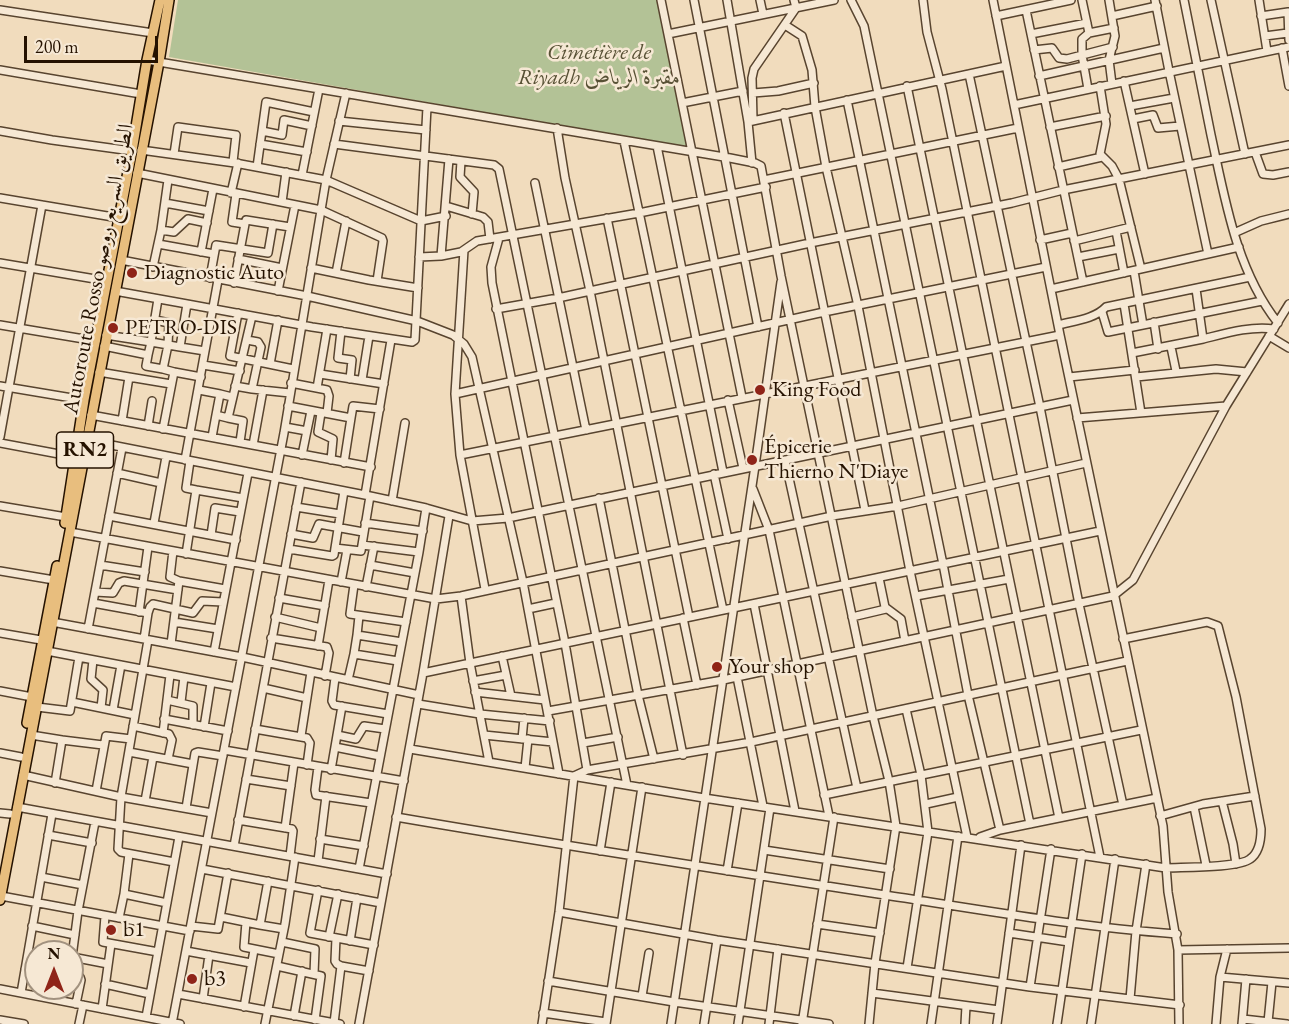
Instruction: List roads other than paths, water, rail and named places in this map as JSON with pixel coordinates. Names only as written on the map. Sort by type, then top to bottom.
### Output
[{"type":"highway","name":"Autoroute Rosso الطريق السريع روصو","points":[[0,867],[5,814],[21,757],[41,640],[66,517],[84,400],[100,343],[106,335],[137,173],[136,150],[141,94],[160,0]]},
{"type":"highway","name":"Autoroute Rosso الطريق السريع روصو","points":[[0,898],[99,372],[107,281],[118,218],[159,62],[169,0]]},
{"type":"street","points":[[661,0],[742,397]]},
{"type":"street","points":[[694,0],[758,327]]},
{"type":"street","points":[[727,0],[743,91],[751,121]]},
{"type":"street","points":[[760,0],[763,14]]},
{"type":"street","points":[[668,34],[763,14],[795,4],[834,0]]},
{"type":"street","points":[[851,0],[864,26],[1014,756],[1030,824]]},
{"type":"street","points":[[923,0],[927,32],[952,140],[1100,857]]},
{"type":"street","points":[[993,0],[1040,240],[1160,816],[1168,892],[1177,934],[1179,1024]]},
{"type":"street","points":[[996,16],[1071,0]]},
{"type":"street","points":[[1082,0],[1089,33]]},
{"type":"street","points":[[1109,0],[1115,39],[1109,60],[1112,84]]},
{"type":"street","points":[[1184,0],[1216,159],[1234,233],[1250,277],[1274,329],[1289,348]]},
{"type":"street","points":[[1211,0],[1245,154]]},
{"type":"street","points":[[1259,0],[1267,51]]},
{"type":"street","points":[[1112,16],[1156,3],[1168,71],[1208,254]]},
{"type":"street","points":[[753,162],[751,121],[754,69],[785,25],[795,4]]},
{"type":"street","points":[[0,10],[153,33]]},
{"type":"street","points":[[1026,10],[1083,282]]},
{"type":"street","points":[[1261,16],[1288,12],[1289,40]]},
{"type":"street","points":[[1031,34],[1087,22]]},
{"type":"street","points":[[785,25],[803,38],[811,63],[815,106],[826,167],[858,306],[910,571],[967,837]]},
{"type":"street","points":[[1088,89],[1083,66],[1082,39],[1089,33],[1114,28]]},
{"type":"street","points":[[1264,36],[1288,33]]},
{"type":"street","points":[[1034,50],[1052,48],[1062,59],[1113,47]]},
{"type":"street","points":[[1039,76],[1164,48]]},
{"type":"street","points":[[1014,105],[1285,48],[1289,86]]},
{"type":"street","points":[[147,60],[753,162],[760,166],[859,651],[889,781],[896,826],[875,963],[869,1024]]},
{"type":"street","points":[[751,121],[1006,66]]},
{"type":"street","points":[[0,70],[141,94]]},
{"type":"street","points":[[969,74],[1040,407],[1078,604],[1123,805]]},
{"type":"street","points":[[1124,81],[1145,174]]},
{"type":"street","points":[[753,93],[781,91],[814,83]]},
{"type":"street","points":[[907,86],[1059,818]]},
{"type":"street","points":[[1100,86],[1106,116],[1104,138],[1100,149],[1102,157],[1112,166],[1119,179],[1131,227],[1143,325]]},
{"type":"street","points":[[302,175],[319,89]]},
{"type":"street","points":[[682,103],[743,91]]},
{"type":"street","points":[[0,989],[174,1024],[285,427],[326,180],[345,93]]},
{"type":"street","points":[[1130,106],[1174,98]]},
{"type":"street","points":[[847,100],[900,366],[943,564],[954,630],[1000,830]]},
{"type":"street","points":[[257,167],[266,102],[314,112]]},
{"type":"street","points":[[115,291],[412,342],[415,340],[417,321],[427,107]]},
{"type":"street","points":[[784,113],[865,510]]},
{"type":"street","points":[[1133,119],[1153,115],[1158,128],[1180,126]]},
{"type":"street","points":[[1050,127],[1106,116]]},
{"type":"street","points":[[262,131],[282,135],[284,120],[312,126]]},
{"type":"street","points":[[339,120],[426,130]]},
{"type":"street","points":[[174,154],[178,127],[236,135],[231,222],[245,224]]},
{"type":"street","points":[[419,257],[441,256],[464,250],[473,242],[639,213],[731,194],[795,173],[1018,128]]},
{"type":"street","points":[[557,129],[683,755]]},
{"type":"street","points":[[0,131],[52,140],[174,154],[302,175],[326,180],[421,221],[446,216]]},
{"type":"street","points":[[624,141],[723,610]]},
{"type":"street","points":[[260,144],[306,152]]},
{"type":"street","points":[[334,144],[497,167],[627,785]]},
{"type":"street","points":[[496,309],[1289,145]]},
{"type":"street","points":[[657,146],[723,472]]},
{"type":"street","points":[[1255,152],[1263,174],[1289,172]]},
{"type":"street","points":[[1058,166],[1102,157]]},
{"type":"street","points":[[441,256],[447,206],[449,159]]},
{"type":"street","points":[[461,161],[460,175],[474,192],[472,214]]},
{"type":"street","points":[[282,202],[286,172]]},
{"type":"street","points":[[137,173],[321,210],[346,221],[383,239],[377,281]]},
{"type":"street","points":[[153,267],[168,180]]},
{"type":"street","points":[[535,183],[586,430]]},
{"type":"street","points":[[201,252],[213,189]]},
{"type":"street","points":[[0,198],[118,218]]},
{"type":"street","points":[[165,203],[209,211]]},
{"type":"street","points":[[0,437],[42,205]]},
{"type":"street","points":[[278,291],[295,205]]},
{"type":"street","points":[[447,206],[486,219],[490,239]]},
{"type":"street","points":[[1234,233],[1261,221],[1289,214]]},
{"type":"street","points":[[607,218],[676,550],[697,685]]},
{"type":"street","points":[[161,230],[174,232],[188,219],[207,223]]},
{"type":"street","points":[[234,283],[246,220],[290,227]]},
{"type":"street","points":[[336,273],[346,221]]},
{"type":"street","points":[[210,278],[216,245],[268,253],[273,224]]},
{"type":"street","points":[[1074,241],[1131,227]]},
{"type":"street","points":[[1116,231],[1124,273]]},
{"type":"street","points":[[1040,240],[1072,233]]},
{"type":"street","points":[[499,238],[491,267],[496,309],[565,643],[587,770]]},
{"type":"street","points":[[158,244],[214,255]]},
{"type":"street","points":[[1051,289],[1239,247]]},
{"type":"street","points":[[1078,257],[1119,249]]},
{"type":"street","points":[[464,250],[455,394],[460,455],[485,589]]},
{"type":"street","points":[[238,259],[282,268]]},
{"type":"street","points":[[120,260],[307,296],[417,321],[459,339],[472,357],[524,582],[559,774]]},
{"type":"street","points":[[0,263],[107,281]]},
{"type":"street","points":[[455,394],[776,322],[1046,267]]},
{"type":"street","points":[[311,268],[418,288]]},
{"type":"street","points":[[671,1024],[766,392],[781,276]]},
{"type":"street","points":[[1058,325],[1102,312],[1106,307],[1250,277]]},
{"type":"street","points":[[218,280],[191,433],[186,488],[243,498]]},
{"type":"street","points":[[1196,289],[1203,339]]},
{"type":"street","points":[[158,299],[146,366],[201,377]]},
{"type":"street","points":[[1102,312],[1108,332],[1262,301]]},
{"type":"street","points":[[180,347],[187,303]]},
{"type":"street","points":[[1124,304],[1142,413]]},
{"type":"street","points":[[548,711],[723,680],[1113,596],[1133,580],[1226,406],[1274,329],[1286,316],[1289,304]]},
{"type":"street","points":[[238,313],[230,356],[293,369]]},
{"type":"street","points":[[228,418],[252,316]]},
{"type":"street","points":[[155,320],[170,323],[163,369]]},
{"type":"street","points":[[270,364],[278,320]]},
{"type":"street","points":[[1154,322],[1158,349]]},
{"type":"street","points":[[0,325],[100,343],[148,355]]},
{"type":"street","points":[[1132,353],[1171,347],[1240,329],[1262,327],[1274,329]]},
{"type":"street","points":[[317,388],[327,329]]},
{"type":"street","points":[[341,331],[338,358],[352,360],[350,379]]},
{"type":"street","points":[[106,335],[206,351]]},
{"type":"street","points":[[460,455],[1060,335]]},
{"type":"street","points":[[362,380],[369,336]]},
{"type":"street","points":[[247,340],[260,344],[252,389]]},
{"type":"street","points":[[335,548],[359,552],[362,545],[370,467],[391,340]]},
{"type":"street","points":[[1171,347],[1176,372]]},
{"type":"street","points":[[203,365],[240,371]]},
{"type":"street","points":[[1069,377],[1216,369],[1247,372]]},
{"type":"street","points":[[99,372],[171,384]]},
{"type":"street","points":[[163,429],[174,372]]},
{"type":"street","points":[[320,374],[384,384]]},
{"type":"street","points":[[122,421],[129,377]]},
{"type":"street","points":[[291,383],[329,392],[318,432],[333,439],[331,460]]},
{"type":"street","points":[[0,386],[84,400]]},
{"type":"street","points":[[235,386],[290,393]]},
{"type":"street","points":[[199,390],[232,397]]},
{"type":"street","points":[[253,445],[263,390]]},
{"type":"street","points":[[212,437],[220,394]]},
{"type":"street","points":[[729,400],[743,468]]},
{"type":"street","points":[[86,440],[426,508],[472,521],[508,518],[1073,400]]},
{"type":"street","points":[[148,426],[152,401]]},
{"type":"street","points":[[288,406],[351,418]]},
{"type":"street","points":[[344,462],[353,406],[380,409]]},
{"type":"street","points":[[1077,418],[1226,406]]},
{"type":"street","points":[[302,455],[311,411]]},
{"type":"street","points":[[91,415],[370,467]]},
{"type":"street","points":[[216,415],[243,421],[240,442]]},
{"type":"street","points":[[392,501],[405,423]]},
{"type":"street","points":[[285,427],[307,431]]},
{"type":"street","points":[[0,443],[75,457]]},
{"type":"street","points":[[88,629],[122,448]]},
{"type":"street","points":[[154,523],[166,457]]},
{"type":"street","points":[[785,460],[857,788]]},
{"type":"street","points":[[70,532],[436,599],[461,596],[832,516],[898,506],[1086,464]]},
{"type":"street","points":[[117,473],[161,483]]},
{"type":"street","points":[[214,652],[248,473]]},
{"type":"street","points":[[714,474],[728,538]]},
{"type":"street","points":[[234,846],[301,482]]},
{"type":"street","points":[[752,487],[769,530],[824,795],[832,817],[802,1022]]},
{"type":"street","points":[[186,554],[196,490]]},
{"type":"street","points":[[289,549],[334,555],[344,491]]},
{"type":"street","points":[[599,498],[638,695],[654,759]]},
{"type":"street","points":[[0,506],[66,517]]},
{"type":"street","points":[[297,507],[340,514]]},
{"type":"street","points":[[211,535],[216,508],[240,512]]},
{"type":"street","points":[[359,869],[426,508]]},
{"type":"street","points":[[109,516],[236,540]]},
{"type":"street","points":[[359,1024],[418,704],[449,516]]},
{"type":"street","points":[[365,523],[423,531]]},
{"type":"street","points":[[291,534],[313,537],[318,524],[363,532]]},
{"type":"street","points":[[423,672],[1100,531]]},
{"type":"street","points":[[362,545],[419,552]]},
{"type":"street","points":[[139,612],[148,546]]},
{"type":"street","points":[[366,587],[374,546]]},
{"type":"street","points":[[341,582],[347,550]]},
{"type":"street","points":[[173,551],[170,577],[179,581],[225,589]]},
{"type":"street","points":[[100,565],[145,572]]},
{"type":"street","points":[[370,565],[415,573]]},
{"type":"street","points":[[0,571],[54,580]]},
{"type":"street","points":[[879,578],[886,609],[900,620],[905,641]]},
{"type":"street","points":[[916,596],[1009,579]]},
{"type":"street","points":[[318,646],[329,580]]},
{"type":"street","points":[[171,644],[179,581]]},
{"type":"street","points":[[95,592],[113,593],[121,582],[178,590]]},
{"type":"street","points":[[354,585],[350,614],[406,622]]},
{"type":"street","points":[[461,596],[473,681],[489,762]]},
{"type":"street","points":[[279,598],[325,606]]},
{"type":"street","points":[[174,862],[129,854],[118,849],[121,797],[143,670],[148,614],[153,604],[193,613],[202,601],[223,602]]},
{"type":"street","points":[[93,603],[148,614]]},
{"type":"street","points":[[528,609],[556,603]]},
{"type":"street","points":[[754,603],[795,811]]},
{"type":"street","points":[[852,616],[886,609]]},
{"type":"street","points":[[348,681],[359,616]]},
{"type":"street","points":[[275,617],[321,628]]},
{"type":"street","points":[[174,621],[218,629]]},
{"type":"street","points":[[52,622],[242,657],[419,695]]},
{"type":"street","points":[[410,749],[704,798],[1166,868],[1236,864],[1251,859],[1258,848],[1261,830],[1236,697],[1218,626],[1207,622],[1123,639]]},
{"type":"street","points":[[0,633],[41,640]]},
{"type":"street","points":[[357,635],[402,642]]},
{"type":"street","points":[[272,638],[329,649],[326,676]]},
{"type":"street","points":[[47,651],[236,687]]},
{"type":"street","points":[[354,654],[398,661]]},
{"type":"street","points":[[502,656],[511,696]]},
{"type":"street","points":[[37,707],[69,712],[79,657]]},
{"type":"street","points":[[93,660],[91,679],[103,690],[101,708]]},
{"type":"street","points":[[574,776],[587,770],[751,742],[1127,661]]},
{"type":"street","points":[[113,710],[121,665]]},
{"type":"street","points":[[301,736],[311,672]]},
{"type":"street","points":[[163,733],[170,675]]},
{"type":"street","points":[[473,681],[506,675]]},
{"type":"street","points":[[181,702],[184,677]]},
{"type":"street","points":[[737,677],[766,807],[764,850],[738,1024]]},
{"type":"street","points":[[335,678],[332,701],[334,705],[388,714]]},
{"type":"street","points":[[204,727],[211,683]]},
{"type":"street","points":[[263,688],[307,698]]},
{"type":"street","points":[[0,692],[32,697]]},
{"type":"street","points":[[476,692],[545,700]]},
{"type":"street","points":[[167,700],[193,706],[193,725]]},
{"type":"street","points":[[72,702],[135,715]]},
{"type":"street","points":[[418,704],[480,714],[550,721]]},
{"type":"street","points":[[331,770],[342,706]]},
{"type":"street","points":[[906,709],[921,775],[928,832],[907,968]]},
{"type":"street","points":[[524,718],[525,768]]},
{"type":"street","points":[[164,719],[228,731]]},
{"type":"street","points":[[133,726],[171,736],[168,759]]},
{"type":"street","points":[[337,735],[356,738],[364,726],[385,729]]},
{"type":"street","points":[[255,729],[307,738],[310,743],[307,765]]},
{"type":"street","points":[[824,795],[1141,730]]},
{"type":"street","points":[[31,735],[104,746]]},
{"type":"street","points":[[96,791],[106,735],[131,739]]},
{"type":"street","points":[[484,735],[553,742]]},
{"type":"street","points":[[583,743],[618,737]]},
{"type":"street","points":[[55,783],[62,740]]},
{"type":"street","points":[[335,747],[380,756]]},
{"type":"street","points":[[129,752],[193,764]]},
{"type":"street","points":[[186,808],[196,752],[250,754],[376,778],[404,781]]},
{"type":"street","points":[[0,753],[21,757]]},
{"type":"street","points":[[145,801],[153,757]]},
{"type":"street","points":[[285,828],[294,763]]},
{"type":"street","points":[[318,767],[315,793],[371,803]]},
{"type":"street","points":[[23,775],[121,797],[212,813]]},
{"type":"street","points":[[542,1024],[559,912],[574,776]]},
{"type":"street","points":[[246,779],[291,786]]},
{"type":"street","points":[[600,851],[610,782]]},
{"type":"street","points":[[543,1013],[606,1023],[642,787]]},
{"type":"street","points":[[318,861],[326,796]]},
{"type":"street","points":[[1160,816],[1222,801],[1255,796]]},
{"type":"street","points":[[926,804],[958,797]]},
{"type":"street","points":[[977,838],[1000,830],[1156,798]]},
{"type":"street","points":[[1222,801],[1236,864]]},
{"type":"street","points":[[727,871],[738,802]]},
{"type":"street","points":[[17,807],[387,874]]},
{"type":"street","points":[[1194,807],[1206,866]]},
{"type":"street","points":[[30,940],[52,814]]},
{"type":"street","points":[[396,817],[695,867],[948,905],[1072,923],[1177,934]]},
{"type":"street","points":[[238,820],[293,831],[291,885],[266,1024]]},
{"type":"street","points":[[74,940],[95,822]]},
{"type":"street","points":[[48,835],[92,843]]},
{"type":"street","points":[[931,1024],[957,836]]},
{"type":"street","points":[[146,1017],[179,837]]},
{"type":"street","points":[[320,839],[364,846]]},
{"type":"street","points":[[997,1024],[1021,845]]},
{"type":"street","points":[[1030,987],[1051,849]]},
{"type":"street","points":[[764,850],[890,869]]},
{"type":"street","points":[[119,918],[129,854]]},
{"type":"street","points":[[1057,1024],[1082,854]]},
{"type":"street","points":[[1091,1024],[1115,859]]},
{"type":"street","points":[[1130,999],[1136,931],[1146,864]]},
{"type":"street","points":[[202,869],[381,903]]},
{"type":"street","points":[[0,898],[163,926],[218,929],[228,873]]},
{"type":"street","points":[[41,877],[83,885]]},
{"type":"street","points":[[260,925],[268,881]]},
{"type":"street","points":[[307,948],[318,890]]},
{"type":"street","points":[[124,894],[167,903]]},
{"type":"street","points":[[338,894],[332,938],[334,961],[341,966],[369,971]]},
{"type":"street","points":[[350,941],[357,898]]},
{"type":"street","points":[[559,912],[717,940],[1062,992],[1180,1005]]},
{"type":"street","points":[[105,916],[103,942],[158,952]]},
{"type":"street","points":[[221,917],[284,930]]},
{"type":"street","points":[[246,922],[244,945],[254,950],[279,954]]},
{"type":"street","points":[[817,924],[880,933]]},
{"type":"street","points":[[32,926],[75,935]]},
{"type":"street","points":[[310,933],[374,945]]},
{"type":"street","points":[[1009,933],[1069,942]]},
{"type":"street","points":[[704,1024],[717,940]]},
{"type":"street","points":[[282,942],[314,949],[316,951],[314,974]]},
{"type":"street","points":[[102,1009],[111,944]]},
{"type":"street","points":[[1178,950],[1289,948]]},
{"type":"street","points":[[768,1024],[778,949]]},
{"type":"street","points":[[1216,1024],[1220,977],[1227,949]]},
{"type":"street","points":[[244,1007],[254,950]]},
{"type":"street","points":[[186,951],[251,963]]},
{"type":"street","points":[[642,996],[649,953]]},
{"type":"street","points":[[203,999],[209,955]]},
{"type":"street","points":[[84,959],[108,964]]},
{"type":"street","points":[[277,966],[314,974],[321,978],[315,1020]]},
{"type":"street","points":[[178,994],[337,1023],[341,966]]},
{"type":"street","points":[[294,1016],[302,971]]},
{"type":"street","points":[[21,993],[24,975]]},
{"type":"street","points":[[1220,977],[1289,983]]},
{"type":"street","points":[[1246,979],[1242,1021],[1287,1024]]},
{"type":"street","points":[[548,981],[770,1015],[802,1022],[829,1024]]},
{"type":"street","points":[[1268,1022],[1272,982]]},
{"type":"street","points":[[105,984],[150,994]]},
{"type":"street","points":[[872,993],[999,1010]]},
{"type":"street","points":[[79,1000],[79,1024]]},
{"type":"street","points":[[965,1024],[966,1006]]},
{"type":"street","points":[[0,1020],[24,1024]]},
{"type":"place","name":"Diagnostic Auto","points":[[132,273]]},
{"type":"place","name":"PETRO-DIS","points":[[113,328]]},
{"type":"place","name":"King Food","points":[[760,390]]},
{"type":"place","name":"Épicerie Thierno N'Diaye","points":[[752,460]]},
{"type":"place","name":"Your shop","points":[[717,667]]},
{"type":"place","name":"b1","points":[[111,930]]},
{"type":"place","name":"b3","points":[[192,979]]},
{"type":"park label","name":"Cimetière de Riyadh مقبرة الرياض","points":[[599,66]]}]
